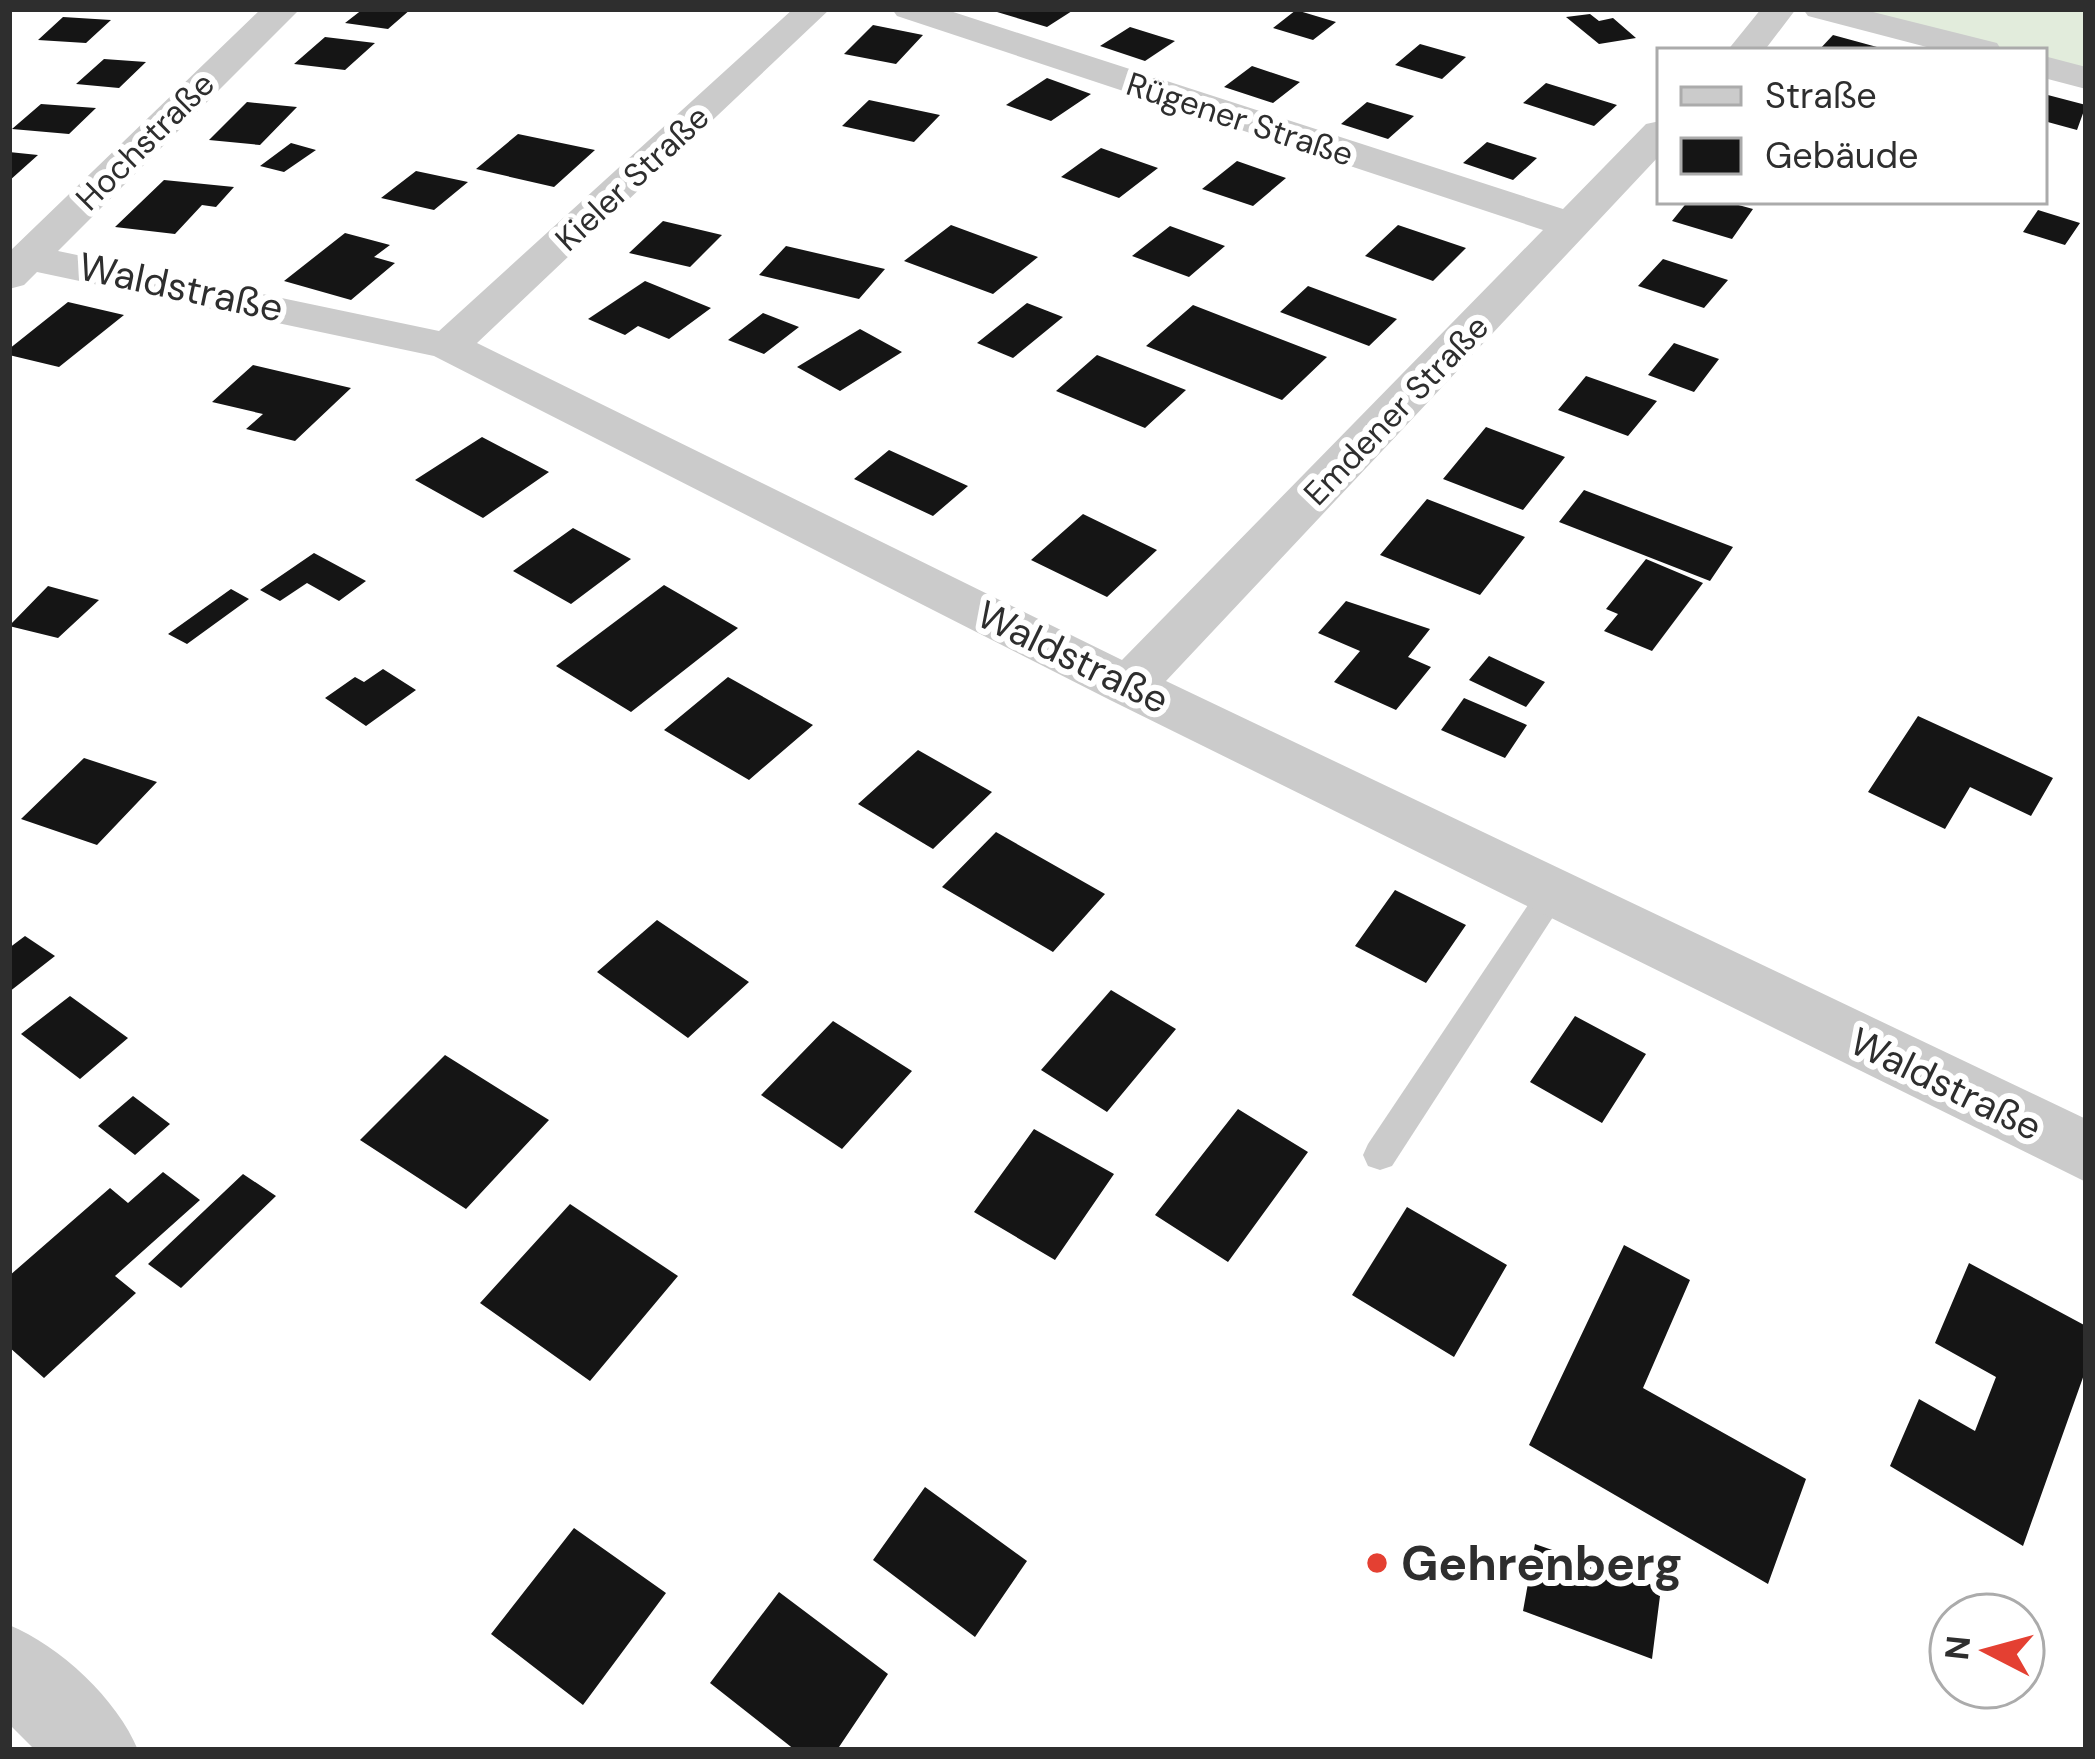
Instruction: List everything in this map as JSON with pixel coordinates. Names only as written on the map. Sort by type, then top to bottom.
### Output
[{"type":"street","name":"Hochstraße","points":[[19,267],[251,34],[283,9]]},
{"type":"street","name":"Kieler Straße","points":[[448,346],[814,9]]},
{"type":"street","name":"Rügener Straße","points":[[908,9],[1573,226]]},
{"type":"street","points":[[1747,48],[1779,9]]},
{"type":"street","points":[[1820,9],[1972,48]]},
{"type":"street","points":[[2047,68],[2086,78]]},
{"type":"street","name":"Emdener Straße","points":[[1130,686],[1657,135]]},
{"type":"street","name":"Waldstraße","points":[[19,267],[448,346],[1130,686],[2086,1152]]},
{"type":"street","points":[[9,1666],[95,1750]]},
{"type":"lane","points":[[1380,1155],[1553,892]]},
{"type":"green space","points":[[1826,9],[2086,9],[2086,77],[2047,67],[2047,48],[1975,48]]},
{"type":"building","points":[[363,9],[411,9],[388,29],[345,23]]},
{"type":"building","points":[[987,9],[1066,9],[1072,11],[1047,27]]},
{"type":"building","points":[[1296,10],[1336,22],[1313,40],[1273,28]]},
{"type":"building","points":[[1590,14],[1599,21],[1613,18],[1636,38],[1599,44],[1566,17]]},
{"type":"building","points":[[63,17],[111,20],[86,43],[38,40]]},
{"type":"building","points":[[873,25],[923,35],[896,64],[844,54]]},
{"type":"building","points":[[1130,27],[1175,41],[1145,61],[1100,46]]},
{"type":"building","points":[[1833,35],[1881,48],[1821,48]]},
{"type":"building","points":[[325,37],[375,43],[345,70],[294,64]]},
{"type":"building","points":[[1420,44],[1466,57],[1442,79],[1395,65]]},
{"type":"building","points":[[104,59],[146,62],[119,88],[76,84]]},
{"type":"building","points":[[1252,66],[1300,82],[1273,103],[1224,87]]},
{"type":"building","points":[[1047,78],[1091,94],[1051,121],[1006,105]]},
{"type":"building","points":[[1546,83],[1617,105],[1594,126],[1523,103]]},
{"type":"building","points":[[2047,95],[2086,105],[2077,130],[2047,122]]},
{"type":"building","points":[[869,100],[940,115],[914,142],[842,126]]},
{"type":"building","points":[[247,102],[297,107],[260,145],[209,140]]},
{"type":"building","points":[[1367,102],[1414,116],[1388,139],[1341,124]]},
{"type":"building","points":[[41,104],[96,108],[69,134],[12,129]]},
{"type":"building","points":[[518,134],[595,150],[554,187],[476,169]]},
{"type":"building","points":[[1487,142],[1537,158],[1513,180],[1463,163]]},
{"type":"building","points":[[291,143],[316,150],[284,172],[260,166]]},
{"type":"building","points":[[1101,148],[1158,168],[1119,198],[1061,177]]},
{"type":"building","points":[[9,152],[38,155],[9,181]]},
{"type":"building","points":[[1237,161],[1286,178],[1253,206],[1202,189]]},
{"type":"building","points":[[416,171],[468,182],[434,210],[381,198]]},
{"type":"building","points":[[164,180],[234,187],[216,207],[202,205],[175,234],[115,227]]},
{"type":"building","points":[[1686,204],[1735,204],[1753,209],[1732,239],[1672,221]]},
{"type":"building","points":[[2038,210],[2080,223],[2065,245],[2023,232]]},
{"type":"building","points":[[663,221],[722,235],[690,267],[629,253]]},
{"type":"building","points":[[951,225],[1038,257],[993,294],[904,261]]},
{"type":"building","points":[[1398,225],[1466,248],[1433,281],[1365,256]]},
{"type":"building","points":[[1170,226],[1225,246],[1189,277],[1132,256]]},
{"type":"building","points":[[345,233],[390,245],[374,257],[395,263],[351,300],[284,281]]},
{"type":"building","points":[[786,246],[885,269],[859,299],[759,275]]},
{"type":"building","points":[[1663,259],[1728,280],[1704,308],[1638,286]]},
{"type":"building","points":[[645,281],[711,308],[669,339],[638,326],[625,335],[588,319]]},
{"type":"building","points":[[1308,286],[1397,319],[1369,346],[1280,312]]},
{"type":"building","points":[[68,302],[124,315],[59,367],[9,355],[9,349]]},
{"type":"building","points":[[1027,303],[1063,317],[1013,358],[977,343]]},
{"type":"building","points":[[1193,305],[1327,357],[1282,400],[1146,346]]},
{"type":"building","points":[[763,313],[799,327],[764,354],[728,340]]},
{"type":"building","points":[[860,329],[902,352],[840,391],[797,367]]},
{"type":"building","points":[[1674,343],[1719,359],[1694,392],[1648,375]]},
{"type":"building","points":[[1097,355],[1186,390],[1145,428],[1056,391]]},
{"type":"building","points":[[253,365],[351,388],[295,441],[246,429],[263,414],[212,402]]},
{"type":"building","points":[[1586,376],[1657,401],[1628,436],[1558,410]]},
{"type":"building","points":[[1486,427],[1565,457],[1523,510],[1443,479]]},
{"type":"building","points":[[482,437],[549,472],[483,518],[415,480]]},
{"type":"building","points":[[889,450],[968,486],[933,516],[854,479]]},
{"type":"building","points":[[1584,490],[1733,547],[1710,581],[1559,522]]},
{"type":"building","points":[[1427,499],[1525,537],[1480,595],[1380,555]]},
{"type":"building","points":[[1083,514],[1157,550],[1107,597],[1031,560]]},
{"type":"building","points":[[573,528],[631,559],[571,604],[513,571]]},
{"type":"building","points":[[314,553],[366,581],[339,601],[307,583],[280,601],[260,590]]},
{"type":"building","points":[[1646,559],[1703,583],[1652,651],[1604,631],[1618,614],[1606,609]]},
{"type":"building","points":[[664,585],[738,628],[631,712],[556,666]]},
{"type":"building","points":[[48,586],[99,600],[58,638],[9,626]]},
{"type":"building","points":[[231,589],[249,599],[187,644],[168,634]]},
{"type":"building","points":[[1346,601],[1430,629],[1408,657],[1431,667],[1396,710],[1334,682],[1360,651],[1318,633]]},
{"type":"building","points":[[1489,656],[1545,682],[1526,707],[1469,680]]},
{"type":"building","points":[[383,669],[416,690],[366,726],[325,698],[355,677],[364,682]]},
{"type":"building","points":[[728,677],[813,725],[749,780],[664,730]]},
{"type":"building","points":[[1464,698],[1527,725],[1505,758],[1441,730]]},
{"type":"building","points":[[1918,716],[2053,778],[2031,816],[1970,787],[1945,829],[1868,792]]},
{"type":"building","points":[[918,750],[992,792],[933,849],[858,804]]},
{"type":"building","points":[[84,758],[157,782],[97,845],[21,819]]},
{"type":"building","points":[[996,832],[1105,894],[1053,952],[942,887]]},
{"type":"building","points":[[1395,890],[1466,925],[1426,983],[1355,946]]},
{"type":"building","points":[[657,920],[749,982],[688,1038],[597,972]]},
{"type":"building","points":[[25,936],[55,956],[9,992],[9,948]]},
{"type":"building","points":[[1111,990],[1176,1029],[1107,1112],[1041,1070]]},
{"type":"building","points":[[70,996],[128,1038],[80,1079],[21,1034]]},
{"type":"building","points":[[1575,1016],[1646,1054],[1602,1123],[1530,1082]]},
{"type":"building","points":[[833,1021],[912,1071],[842,1149],[761,1095]]},
{"type":"building","points":[[445,1055],[549,1120],[466,1209],[360,1140]]},
{"type":"building","points":[[133,1096],[170,1124],[135,1155],[98,1126]]},
{"type":"building","points":[[1238,1109],[1308,1152],[1228,1262],[1155,1215]]},
{"type":"building","points":[[1034,1129],[1114,1174],[1055,1260],[974,1212]]},
{"type":"building","points":[[163,1172],[200,1200],[115,1276],[136,1293],[44,1378],[9,1347],[9,1276],[110,1188],[128,1203]]},
{"type":"building","points":[[243,1174],[276,1196],[181,1288],[148,1264]]},
{"type":"building","points":[[570,1204],[678,1276],[590,1381],[480,1303]]},
{"type":"building","points":[[1407,1207],[1507,1265],[1454,1357],[1352,1295]]},
{"type":"building","points":[[1624,1245],[1690,1280],[1643,1388],[1806,1479],[1768,1584],[1529,1445]]},
{"type":"building","points":[[1969,1263],[2086,1326],[2086,1369],[2023,1546],[1890,1466],[1919,1399],[1975,1431],[1996,1377],[1935,1343]]},
{"type":"building","points":[[925,1487],[1027,1561],[975,1637],[873,1560]]},
{"type":"building","points":[[574,1528],[666,1593],[583,1705],[491,1634]]},
{"type":"building","points":[[1535,1544],[1661,1588],[1652,1659],[1523,1611]]},
{"type":"building","points":[[779,1592],[888,1674],[837,1750],[795,1750],[710,1683]]},
{"type":"place","name":"Gehrenberg","points":[[1377,1563]]}]
